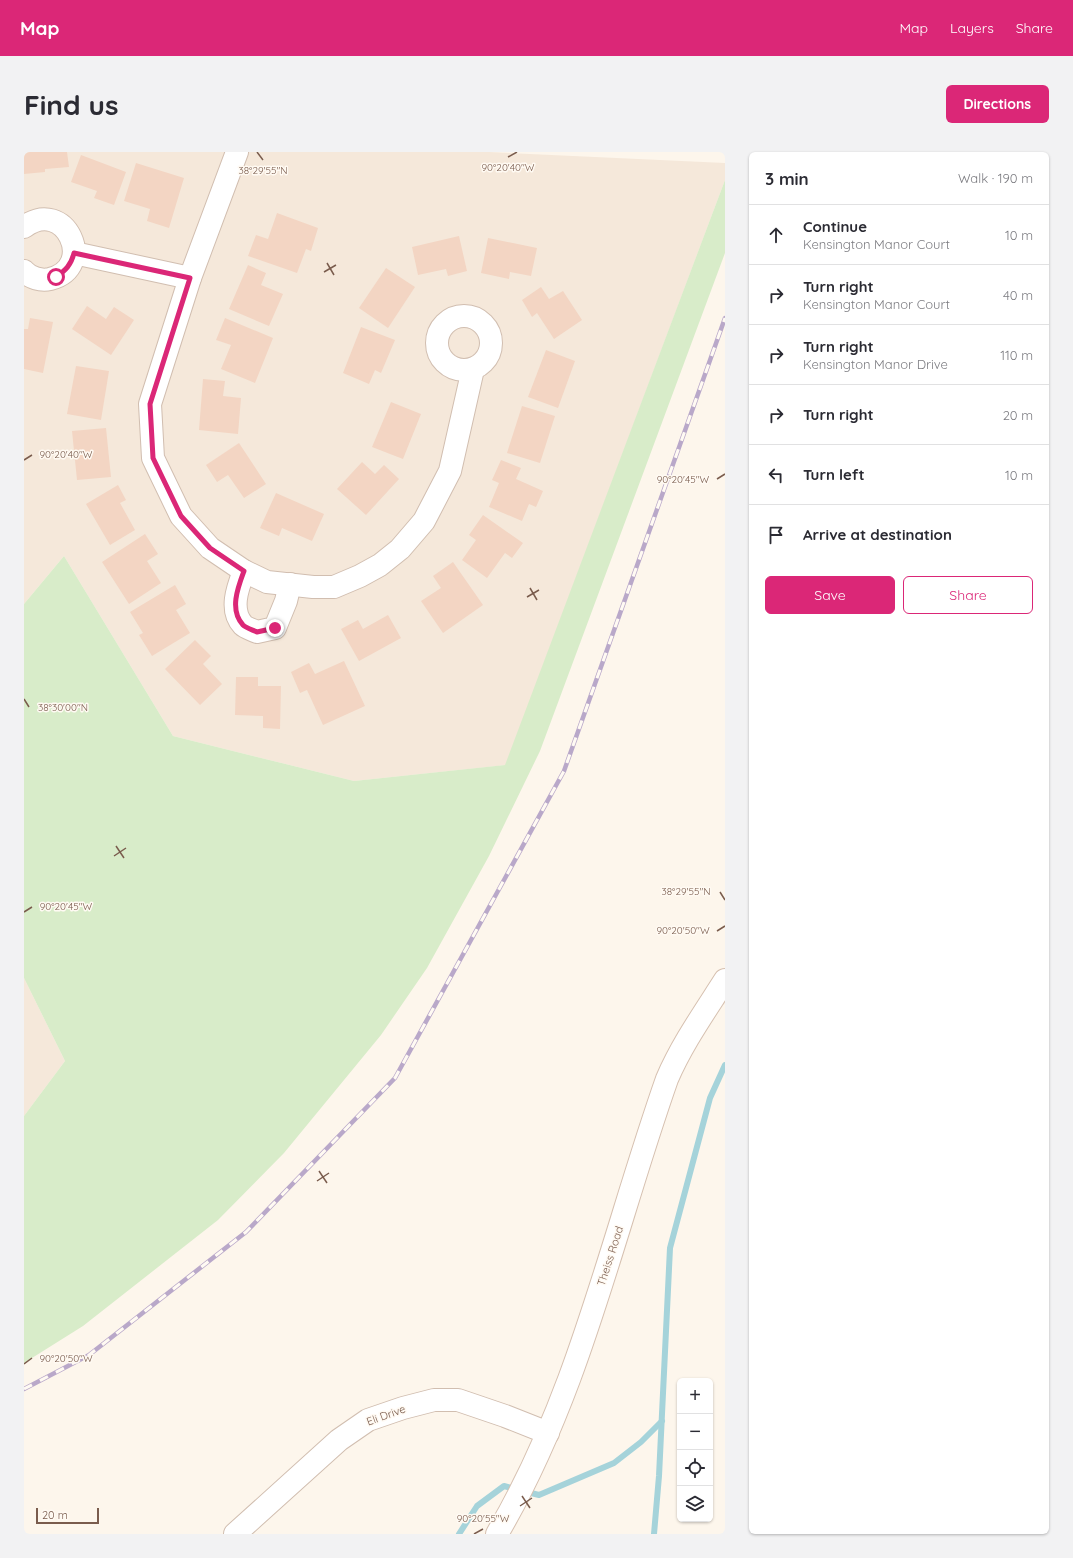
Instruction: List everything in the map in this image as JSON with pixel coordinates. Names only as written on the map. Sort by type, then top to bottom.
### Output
[{"type":"street","points":[[237,152],[190,278],[150,404],[153,458],[181,516],[210,548],[244,571],[267,582],[312,587],[334,587],[360,576],[380,565],[400,549],[424,521],[450,471],[473,369]]},
{"type":"street","points":[[24,227],[30,222],[39,219],[48,219],[57,222],[65,227],[71,235],[74,244],[74,253],[71,263],[65,271],[56,277],[46,280],[36,278],[24,271]]},
{"type":"street","points":[[74,253],[190,278]]},
{"type":"street","points":[[244,571],[237,591],[236,606],[239,617],[244,626],[257,632],[275,628],[286,602],[290,584]]},
{"type":"street","name":"Theiss Road","points":[[497,1534],[520,1493],[548,1433],[571,1375],[667,1079],[678,1054],[693,1028],[725,980]]},
{"type":"street","name":"Eli Drive","points":[[236,1534],[339,1440],[368,1420],[403,1408],[434,1400],[458,1400],[492,1411],[548,1433]]},
{"type":"shaded area","points":[[24,152],[489,152],[725,163],[725,180],[506,765],[354,781],[173,736],[64,556],[24,604]]},
{"type":"shaded area","points":[[24,978],[65,1061],[24,1116]]},
{"type":"green space","points":[[725,180],[725,253],[540,751],[489,856],[427,968],[381,1035],[284,1153],[218,1220],[83,1326],[24,1363],[24,1116],[65,1061],[24,978],[24,604],[64,556],[173,736],[354,781],[505,765]]},
{"type":"building","points":[[24,152],[67,152],[69,167],[45,169],[45,172],[24,174]]},
{"type":"building","points":[[81,155],[126,172],[114,205],[94,198],[97,191],[71,182]]},
{"type":"building","points":[[136,163],[184,178],[169,228],[147,221],[150,209],[124,201]]},
{"type":"building","points":[[277,213],[318,228],[311,251],[306,249],[297,273],[248,256],[256,235],[268,239]]},
{"type":"building","points":[[459,236],[467,271],[448,276],[446,269],[418,275],[412,247]]},
{"type":"building","points":[[488,238],[537,248],[531,276],[510,272],[509,279],[481,273]]},
{"type":"building","points":[[248,265],[266,273],[261,285],[283,294],[269,326],[229,309]]},
{"type":"building","points":[[386,268],[415,287],[388,328],[359,308]]},
{"type":"building","points":[[541,287],[549,299],[563,291],[582,320],[554,339],[537,313],[532,317],[522,300]]},
{"type":"building","points":[[87,306],[106,319],[114,307],[134,320],[111,355],[72,329]]},
{"type":"building","points":[[30,318],[53,322],[43,373],[24,369],[24,329],[28,329]]},
{"type":"building","points":[[225,318],[273,338],[255,383],[221,369],[231,345],[216,340]]},
{"type":"building","points":[[361,327],[395,340],[381,373],[375,370],[369,384],[343,373]]},
{"type":"building","points":[[546,350],[575,361],[558,408],[528,397]]},
{"type":"building","points":[[76,366],[109,371],[101,420],[67,414]]},
{"type":"building","points":[[203,379],[225,381],[223,396],[241,398],[238,434],[199,430]]},
{"type":"building","points":[[391,402],[421,414],[403,459],[372,447]]},
{"type":"building","points":[[522,406],[555,416],[540,463],[507,453]]},
{"type":"building","points":[[106,428],[111,477],[77,480],[72,431]]},
{"type":"building","points":[[239,443],[266,484],[244,498],[228,475],[217,482],[206,465]]},
{"type":"building","points":[[501,460],[521,468],[516,479],[543,491],[536,507],[529,504],[522,521],[489,507],[499,483],[492,480]]},
{"type":"building","points":[[362,462],[375,474],[384,465],[399,479],[366,515],[337,489]]},
{"type":"building","points":[[118,485],[126,500],[120,503],[135,530],[110,545],[86,504]]},
{"type":"building","points":[[276,493],[324,514],[312,541],[282,528],[279,536],[260,528]]},
{"type":"building","points":[[483,515],[523,543],[512,558],[505,553],[487,578],[462,560],[476,540],[469,535]]},
{"type":"building","points":[[145,534],[158,554],[147,561],[161,583],[129,604],[102,562]]},
{"type":"building","points":[[453,562],[483,605],[443,633],[421,601],[441,588],[433,576]]},
{"type":"building","points":[[175,585],[186,604],[176,610],[190,633],[152,656],[139,635],[143,633],[130,612]]},
{"type":"building","points":[[388,615],[401,638],[359,661],[341,629],[358,620],[363,629]]},
{"type":"building","points":[[195,640],[211,656],[203,664],[222,684],[200,705],[165,669]]},
{"type":"building","points":[[344,661],[365,706],[323,725],[307,690],[300,693],[291,672],[309,663],[315,674]]},
{"type":"building","points":[[236,677],[258,677],[258,686],[281,686],[280,729],[263,728],[263,716],[235,715]]},
{"type":"waterway","points":[[654,1534],[659,1476],[670,1248],[710,1098],[725,1065]]},
{"type":"waterway","points":[[459,1534],[477,1506],[504,1486],[539,1495],[614,1463],[641,1442],[662,1421]]},
{"type":"railway","points":[[24,1389],[89,1355],[246,1232],[395,1078],[564,771],[725,318]]},
{"type":"route","points":[[56,277],[65,271],[71,263],[74,253],[190,278],[150,404],[153,458],[181,516],[210,548],[244,571],[237,591],[236,606],[239,617],[244,626],[257,632],[275,628]]}]
